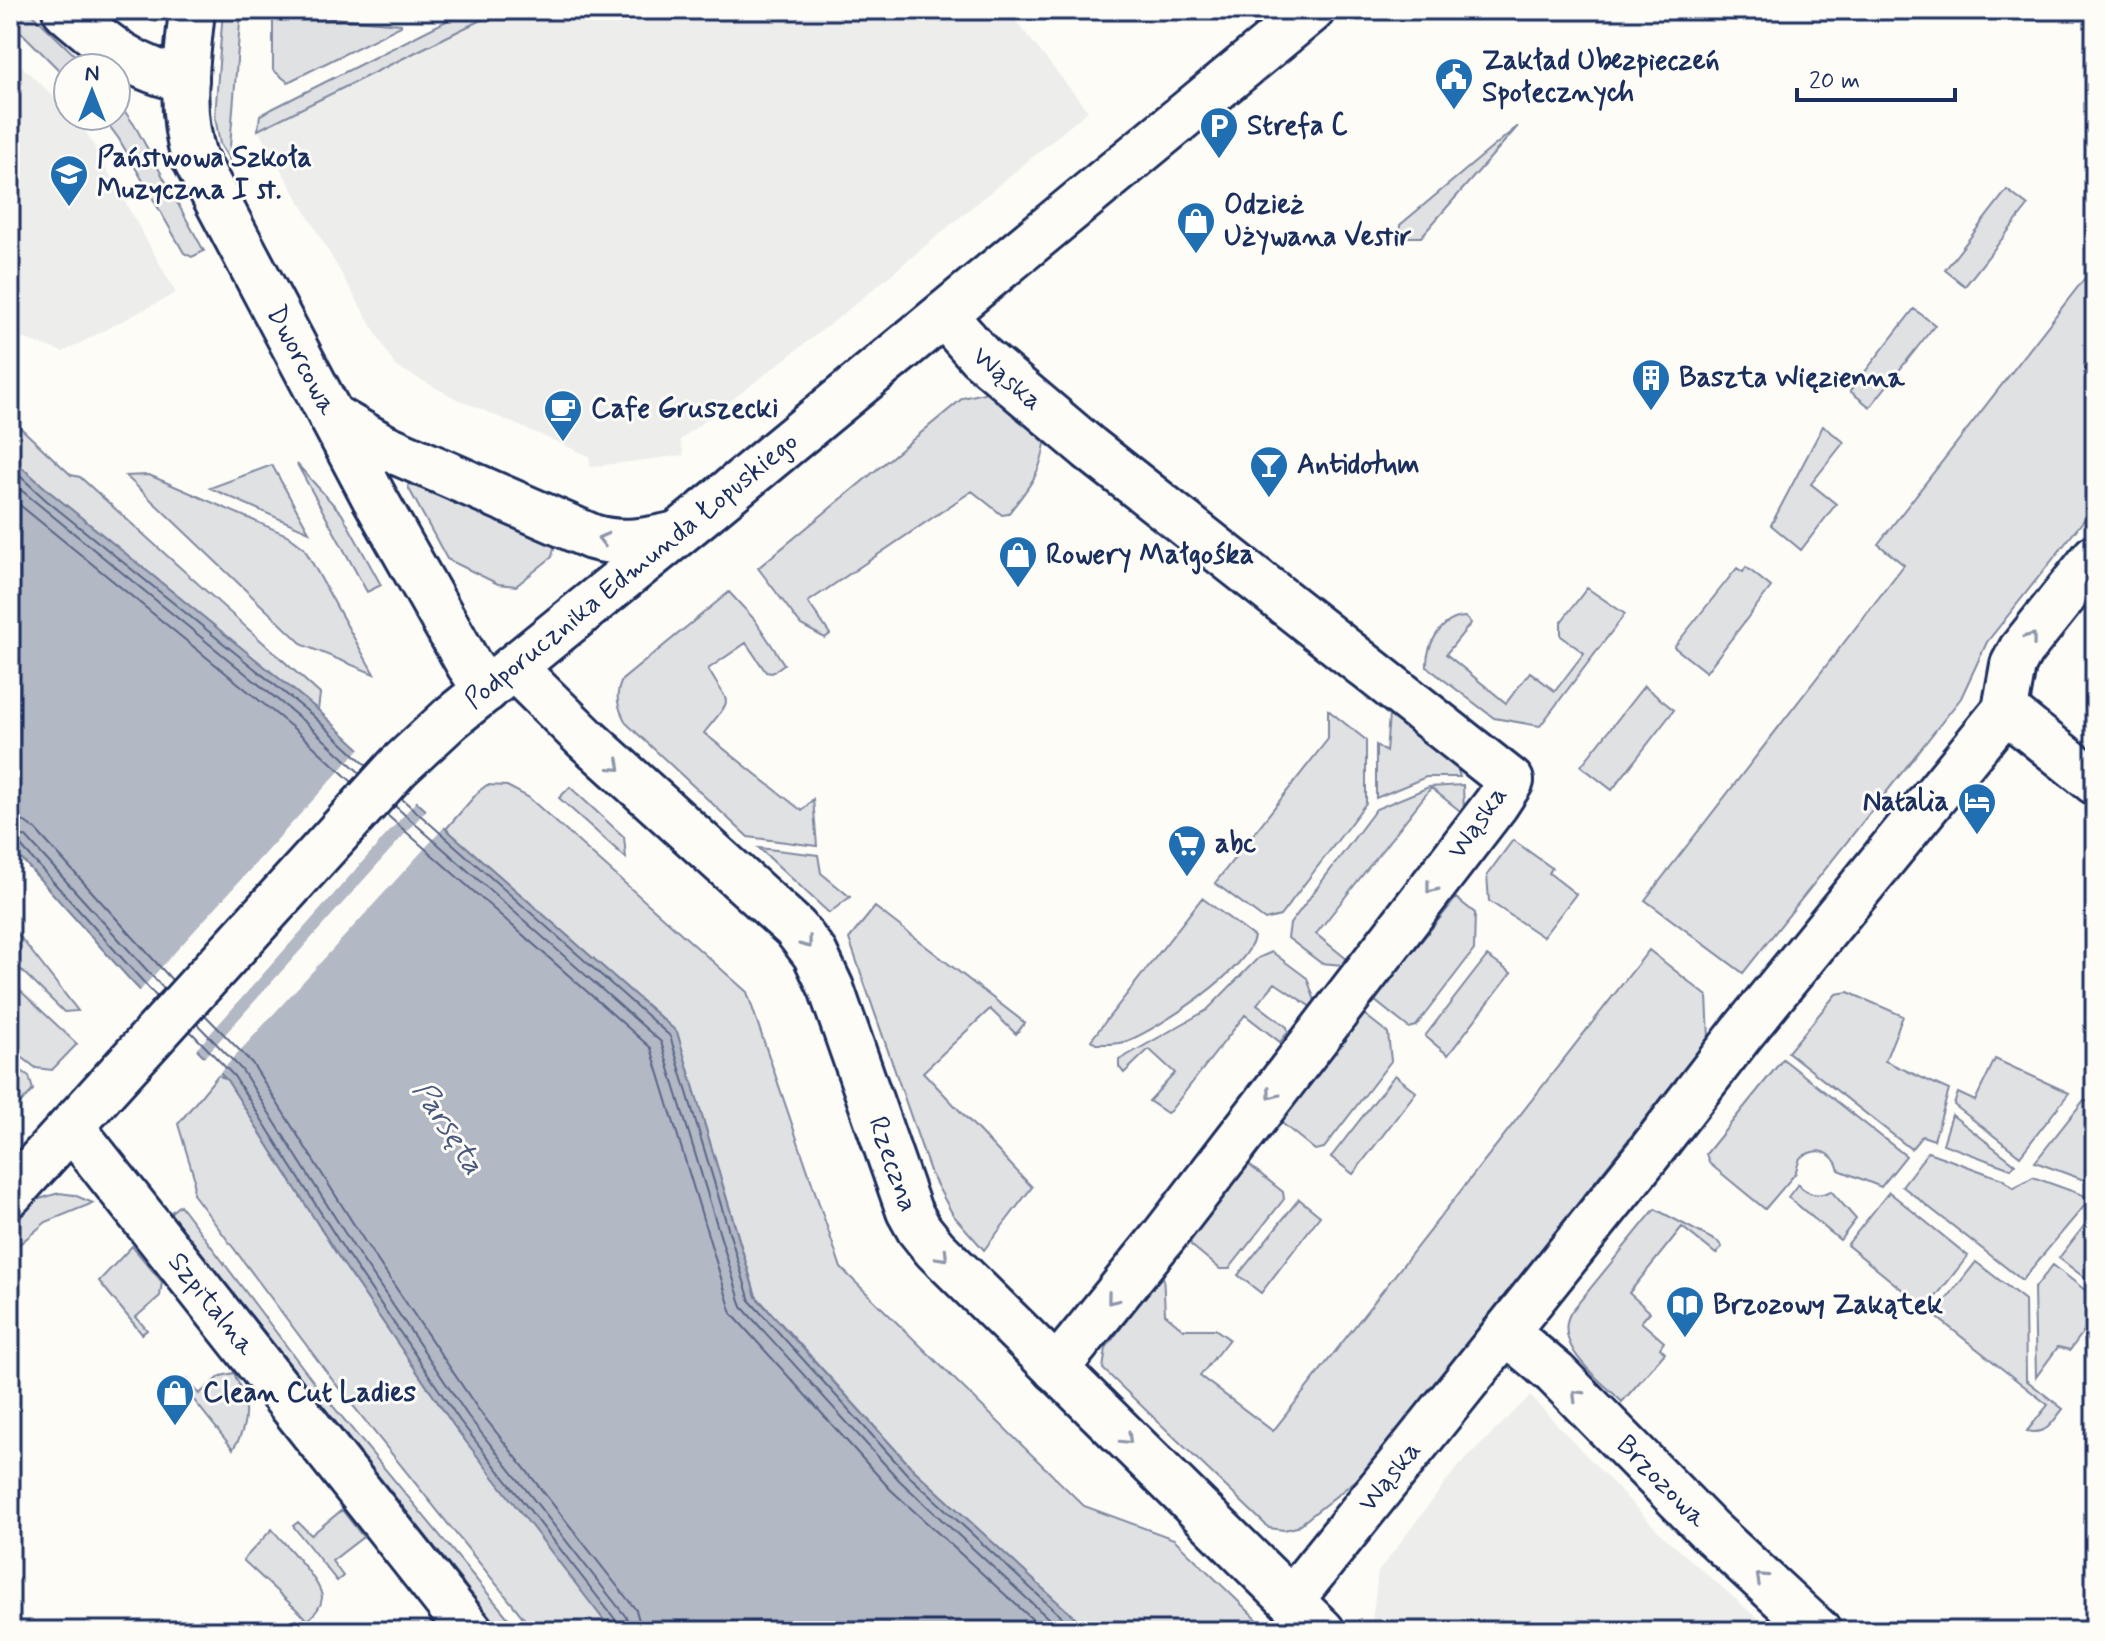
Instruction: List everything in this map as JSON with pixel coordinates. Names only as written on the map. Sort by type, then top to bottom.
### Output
[{"type":"street","points":[[65,10],[125,58],[160,75],[186,79]]},
{"type":"street","name":"Dworcowa","points":[[192,10],[186,79],[186,130],[194,157],[331,416],[469,665],[500,679]]},
{"type":"street","name":"Podporucznika Edmunda Łopuskiego","points":[[10,1194],[398,767],[452,717],[1312,10]]},
{"type":"street","name":"Wąska","points":[[944,315],[980,356],[1089,448],[1511,781],[1164,1236],[1056,1369]]},
{"type":"street","points":[[331,416],[383,446],[592,537],[611,543],[642,543],[679,533]]},
{"type":"street","name":"Wąska","points":[[1291,1600],[1747,1026],[2005,710],[2013,665],[2021,650],[2095,557]]},
{"type":"street","name":"Rzeczna","points":[[500,679],[577,730],[802,936],[815,954],[831,988],[900,1189],[919,1229],[935,1249],[1322,1631]]},
{"type":"street","points":[[2005,710],[2095,782]]},
{"type":"street","name":"Szpitalna","points":[[69,1129],[85,1144],[470,1631]]},
{"type":"street","name":"Brzozowa","points":[[1506,1332],[1555,1373],[1709,1530],[1818,1631]]},
{"type":"shaded area","points":[[10,10],[28,10],[71,52],[52,52],[52,63],[10,21]]},
{"type":"shaded area","points":[[223,10],[241,10],[229,159],[220,144],[215,117]]},
{"type":"shaded area","points":[[273,10],[321,10],[321,17],[401,26],[288,82],[273,70]]},
{"type":"shaded area","points":[[468,10],[501,10],[258,130],[260,115]]},
{"type":"shaded area","points":[[501,10],[1007,10],[1088,111],[847,311],[680,440],[684,455],[590,467],[589,456],[455,398],[395,366],[258,130]]},
{"type":"shaded area","name":"Państwowa Szkoła Muzyczna I st.","points":[[10,55],[52,95],[52,132],[86,132],[176,293],[63,352],[10,334]]},
{"type":"shaded area","points":[[132,122],[204,251],[192,257],[184,253],[114,132],[132,132]]},
{"type":"shaded area","points":[[1518,126],[1421,237],[1405,237],[1400,232],[1400,225]]},
{"type":"shaded area","points":[[2007,190],[2028,206],[1965,286],[1945,270]]},
{"type":"shaded area","points":[[2095,265],[2095,506],[1987,642],[1961,698],[1743,973],[1645,900],[1904,565],[1878,544]]},
{"type":"shaded area","points":[[1914,309],[1935,325],[1870,407],[1850,391]]},
{"type":"shaded area","points":[[992,391],[1046,435],[1042,459],[1034,478],[1008,514],[1002,515],[972,491],[808,602],[830,634],[825,638],[801,625],[758,568],[963,398]]},
{"type":"shaded area","points":[[10,418],[71,475],[80,477],[320,694],[318,710],[10,457]]},
{"type":"shaded area","points":[[1823,426],[1844,442],[1811,484],[1836,504],[1801,550],[1771,525]]},
{"type":"shaded area","points":[[297,464],[342,514],[381,585],[367,592]]},
{"type":"shaded area","points":[[272,465],[309,532],[210,488]]},
{"type":"shaded area","points":[[149,475],[287,535],[304,548],[374,674],[303,645],[126,476]]},
{"type":"shaded area","points":[[409,481],[556,539],[552,557],[516,586],[498,584],[447,559],[408,487]]},
{"type":"shaded area","points":[[1746,567],[1771,587],[1706,672],[1674,647],[1737,568],[1743,572]]},
{"type":"shaded area","points":[[1587,588],[1625,614],[1540,726],[1494,718],[1427,667],[1432,642],[1442,627],[1465,617],[1471,623],[1446,654],[1506,703],[1530,672],[1555,691],[1584,653],[1561,636],[1561,622]]},
{"type":"shaded area","points":[[729,592],[755,620],[784,664],[772,673],[766,672],[746,643],[708,669],[726,702],[704,733],[802,811],[813,799],[817,846],[748,837],[626,723],[619,707],[618,692],[622,680]]},
{"type":"shaded area","points":[[1644,686],[1674,710],[1612,790],[1581,766]]},
{"type":"shaded area","points":[[1328,710],[1366,740],[1366,803],[1280,916],[1265,920],[1215,883],[1328,739]]},
{"type":"shaded area","points":[[1389,715],[1457,767],[1460,777],[1426,777],[1376,798],[1376,745],[1386,752]]},
{"type":"shaded area","points":[[487,785],[507,786],[528,797],[747,992],[841,1268],[1084,1506],[1174,1539],[1269,1631],[1089,1631],[913,1469],[756,1296],[677,1032],[446,829]]},
{"type":"shaded area","points":[[1463,785],[1464,814],[1431,788],[1316,934],[1348,960],[1343,965],[1321,963],[1288,938],[1290,924],[1376,809],[1429,787]]},
{"type":"shaded area","points":[[570,787],[624,837],[626,858],[559,798]]},
{"type":"shaded area","points":[[1513,840],[1552,868],[1549,873],[1576,894],[1543,937],[1489,901],[1487,875]]},
{"type":"shaded area","points":[[759,848],[818,855],[821,873],[850,897],[829,913]]},
{"type":"shaded area","points":[[1202,898],[1254,937],[1248,950],[1219,981],[1179,1012],[1123,1042],[1096,1044],[1091,1040]]},
{"type":"shaded area","points":[[1456,898],[1475,913],[1474,950],[1416,1026],[1409,1028],[1374,1000]]},
{"type":"shaded area","points":[[875,907],[1025,1023],[1016,1034],[990,1009],[923,1072],[1032,1187],[984,1250],[953,1215],[931,1174],[849,939]]},
{"type":"shaded area","points":[[10,924],[78,1011],[64,1012],[10,959]]},
{"type":"shaded area","points":[[1649,950],[1707,996],[1709,1038],[1360,1477],[1297,1527],[1284,1530],[1269,1528],[1103,1369],[1106,1348],[1163,1272],[1165,1314],[1183,1329],[1215,1329],[1229,1339],[1200,1376],[1273,1431]]},
{"type":"shaded area","points":[[1272,952],[1307,978],[1315,1001],[1311,1007],[1275,983],[1257,1004],[1287,1027],[1288,1032],[1280,1042],[1245,1015],[1170,1111],[1167,1113],[1149,1101],[1175,1073],[1149,1049],[1124,1073],[1119,1067],[1119,1060],[1207,1010],[1258,958]]},
{"type":"shaded area","points":[[1487,956],[1511,973],[1448,1055],[1425,1036]]},
{"type":"shaded area","points":[[10,981],[77,1044],[52,1070],[36,1068],[10,1048]]},
{"type":"shaded area","points":[[1848,992],[1903,1016],[1885,1061],[1949,1090],[1934,1140],[1922,1136],[1911,1149],[1788,1052],[1836,994]]},
{"type":"shaded area","points":[[1360,1011],[1388,1033],[1391,1061],[1324,1148],[1315,1150],[1277,1119]]},
{"type":"shaded area","points":[[1783,1059],[1906,1156],[1881,1187],[1839,1170],[1829,1154],[1812,1152],[1800,1158],[1795,1174],[1765,1209],[1710,1164],[1706,1154]]},
{"type":"shaded area","points":[[1995,1059],[2069,1093],[2020,1156],[1954,1105],[1958,1093],[1975,1101]]},
{"type":"shaded area","points":[[10,1063],[29,1076],[33,1090],[10,1115]]},
{"type":"shaded area","points":[[218,1075],[227,1080],[340,1259],[454,1426],[615,1631],[534,1631],[334,1382],[193,1194],[194,1177],[178,1124]]},
{"type":"shaded area","points":[[1395,1075],[1416,1092],[1353,1174],[1331,1157]]},
{"type":"shaded area","points":[[2084,1100],[2095,1104],[2095,1116],[2087,1143],[2095,1146],[2095,1184],[2035,1162]]},
{"type":"shaded area","points":[[1952,1115],[2015,1164],[2011,1169],[1943,1144]]},
{"type":"shaded area","points":[[1928,1152],[2002,1179],[2014,1188],[2033,1177],[2091,1198],[2022,1280],[1902,1186]]},
{"type":"shaded area","points":[[1243,1164],[1248,1164],[1283,1192],[1284,1199],[1229,1269],[1220,1269],[1191,1245],[1189,1236]]},
{"type":"shaded area","points":[[1798,1184],[1813,1194],[1831,1191],[1856,1219],[1840,1240],[1788,1197]]},
{"type":"shaded area","points":[[1889,1192],[1968,1256],[1926,1309],[1847,1245]]},
{"type":"shaded area","points":[[59,1193],[93,1203],[46,1222],[10,1252],[10,1229],[36,1200]]},
{"type":"shaded area","points":[[1299,1199],[1320,1216],[1261,1293],[1238,1275]]},
{"type":"shaded area","points":[[180,1205],[322,1393],[519,1631],[502,1631],[499,1628],[170,1213]]},
{"type":"shaded area","points":[[1655,1209],[1722,1247],[1716,1254],[1682,1227],[1629,1293],[1650,1312],[1641,1322],[1664,1342],[1660,1348],[1665,1353],[1622,1402],[1581,1362],[1568,1337],[1567,1325],[1571,1312]]},
{"type":"shaded area","points":[[2095,1212],[2095,1286],[2059,1258]]},
{"type":"shaded area","points":[[132,1246],[162,1282],[160,1296],[136,1317],[147,1330],[142,1334],[99,1281]]},
{"type":"shaded area","points":[[1976,1262],[2025,1300],[2026,1380],[2063,1409],[2040,1432],[2027,1431],[2048,1405],[1934,1315]]},
{"type":"shaded area","points":[[2053,1265],[2095,1298],[2095,1316],[2070,1350],[2058,1347],[2036,1377],[2034,1289]]},
{"type":"shaded area","points":[[234,1373],[242,1393],[245,1421],[233,1449],[182,1385],[187,1379],[199,1394],[221,1376]]},
{"type":"shaded area","points":[[1530,1396],[1662,1535],[1772,1631],[1380,1631],[1372,1622],[1378,1572],[1455,1470]]},
{"type":"shaded area","points":[[342,1510],[363,1537],[332,1561],[343,1576],[337,1581],[293,1526],[298,1522],[311,1535]]},
{"type":"shaded area","points":[[272,1529],[309,1572],[320,1591],[320,1605],[308,1620],[243,1560]]},
{"type":"water","name":"Parsęta","points":[[10,457],[318,710],[446,829],[677,1032],[756,1297],[913,1469],[1089,1631],[615,1631],[603,1619],[454,1426],[340,1259],[227,1080],[132,982],[10,846]]},
{"type":"pier","points":[[362,746],[419,798],[194,1052],[137,994]]},
{"type":"pier","points":[[429,807],[447,824],[217,1076],[202,1060]]},
{"type":"place","name":"Zakład Ubezpieczeń Społecznych","points":[[1454,111]]},
{"type":"place","name":"Strefa C","points":[[1219,160]]},
{"type":"place","name":"Państwowa Szkoła Muzyczna I st.","points":[[69,208]]},
{"type":"place","name":"Odzież Używana Vestir","points":[[1196,255]]},
{"type":"place","name":"Baszta Więzienna","points":[[1651,412]]},
{"type":"place","name":"Cafe Gruszecki","points":[[563,443]]},
{"type":"place","name":"Antidotum","points":[[1269,499]]},
{"type":"place","name":"Rowery Małgośka","points":[[1018,589]]},
{"type":"place","name":"Natalia","points":[[1977,836]]},
{"type":"place","name":"abc","points":[[1187,878]]},
{"type":"place","name":"Brzozowy Zakątek","points":[[1685,1339]]},
{"type":"place","name":"Clean Cut Ladies","points":[[175,1427]]}]
